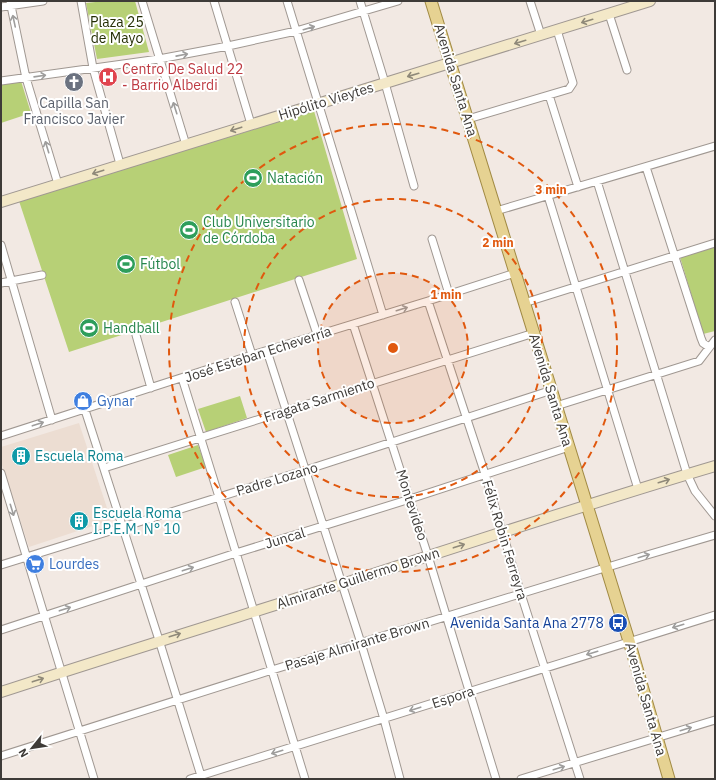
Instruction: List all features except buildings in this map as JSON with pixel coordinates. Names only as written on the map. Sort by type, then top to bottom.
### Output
[{"type":"main road","name":"Avenida Santa Ana","points":[[431,1],[629,641],[669,779]]},
{"type":"street","points":[[1,7],[10,3],[43,1]]},
{"type":"street","points":[[81,1],[92,68],[120,164]]},
{"type":"street","points":[[142,1],[186,145]]},
{"type":"street","points":[[214,1],[251,124]]},
{"type":"street","points":[[286,1],[383,314]]},
{"type":"street","points":[[360,1],[414,186]]},
{"type":"street","points":[[1,81],[159,59],[228,46],[296,32],[398,1]]},
{"type":"street","points":[[530,1],[541,35]]},
{"type":"street","name":"Hipólito Vieytes","points":[[1,202],[120,164],[451,64],[609,14],[637,3],[650,1]]},
{"type":"street","points":[[10,3],[26,78],[58,184]]},
{"type":"street","points":[[609,14],[627,70]]},
{"type":"street","points":[[468,119],[569,89],[572,86],[573,83],[557,30]]},
{"type":"street","points":[[549,95],[578,187]]},
{"type":"street","points":[[496,212],[715,146]]},
{"type":"street","points":[[646,166],[701,338],[703,343],[709,347]]},
{"type":"street","points":[[597,181],[687,474],[695,490],[715,516]]},
{"type":"street","points":[[548,196],[638,489]]},
{"type":"street","points":[[432,239],[449,294]]},
{"type":"street","points":[[524,302],[715,243]]},
{"type":"street","points":[[1,245],[52,420]]},
{"type":"street","name":"José Esteban Echeverría","points":[[1,436],[317,334],[515,273]]},
{"type":"street","points":[[1,283],[42,276]]},
{"type":"street","points":[[299,280],[317,334]]},
{"type":"street","name":"Félix Robin Ferreyra","points":[[428,301],[486,474],[521,594],[580,779]]},
{"type":"street","points":[[234,302],[252,355]]},
{"type":"street","name":"Montevideo","points":[[353,324],[428,556],[496,779]]},
{"type":"street","name":"Fragata Sarmiento","points":[[104,468],[534,333]]},
{"type":"street","points":[[136,335],[151,388]]},
{"type":"street","points":[[556,406],[699,361],[703,358],[715,340]]},
{"type":"street","points":[[268,351],[361,643],[400,779]]},
{"type":"street","points":[[182,378],[305,779]]},
{"type":"street","name":"Padre Lozano","points":[[1,565],[306,470],[552,390]]},
{"type":"street","points":[[85,410],[178,700],[201,777]]},
{"type":"street","name":"Juncal","points":[[1,630],[236,553],[410,499],[569,447]]},
{"type":"street","name":"Almirante Guillermo Brown","points":[[1,692],[159,640],[341,584],[587,504],[715,466]]},
{"type":"street","points":[[1,473],[94,779]]},
{"type":"street","name":"Pasaje Almirante Brown","points":[[1,756],[446,616],[715,535]]},
{"type":"street","name":"Espora","points":[[190,779],[201,777],[715,614]]},
{"type":"street","points":[[521,779],[715,720]]},
{"type":"shaded area","points":[[79,423],[111,520],[29,547],[1,462],[1,447]]},
{"type":"green space","name":"Plaza 25 de Mayo","points":[[105,1],[135,1],[149,52],[97,59],[86,3]]},
{"type":"green space","points":[[21,81],[31,113],[1,123],[1,84]]},
{"type":"green space","name":"Club Universitario de Córdoba","points":[[314,111],[357,259],[69,352],[19,201]]},
{"type":"green space","points":[[715,247],[715,331],[703,334],[680,257]]},
{"type":"green space","points":[[240,396],[247,418],[206,432],[198,409]]},
{"type":"green space","points":[[198,445],[206,467],[176,477],[168,455]]},
{"type":"place","name":"Centro De Salud 22 - Barrio Alberdi","points":[[108,77]]},
{"type":"place","name":"Capilla San Francisco Javier","points":[[74,82]]},
{"type":"place","name":"Natación","points":[[253,178]]},
{"type":"place","name":"Club Universitario de Córdoba","points":[[189,230]]},
{"type":"place","name":"Fútbol","points":[[126,264]]},
{"type":"place","name":"Handball","points":[[89,328]]},
{"type":"place","name":"Gynar","points":[[83,401]]},
{"type":"place","name":"Escuela Roma","points":[[21,456]]},
{"type":"place","name":"Escuela Roma I.P.E.M. N° 10","points":[[79,521]]},
{"type":"place","name":"Lourdes","points":[[35,564]]},
{"type":"place","name":"Avenida Santa Ana 2778","points":[[618,623]]}]
